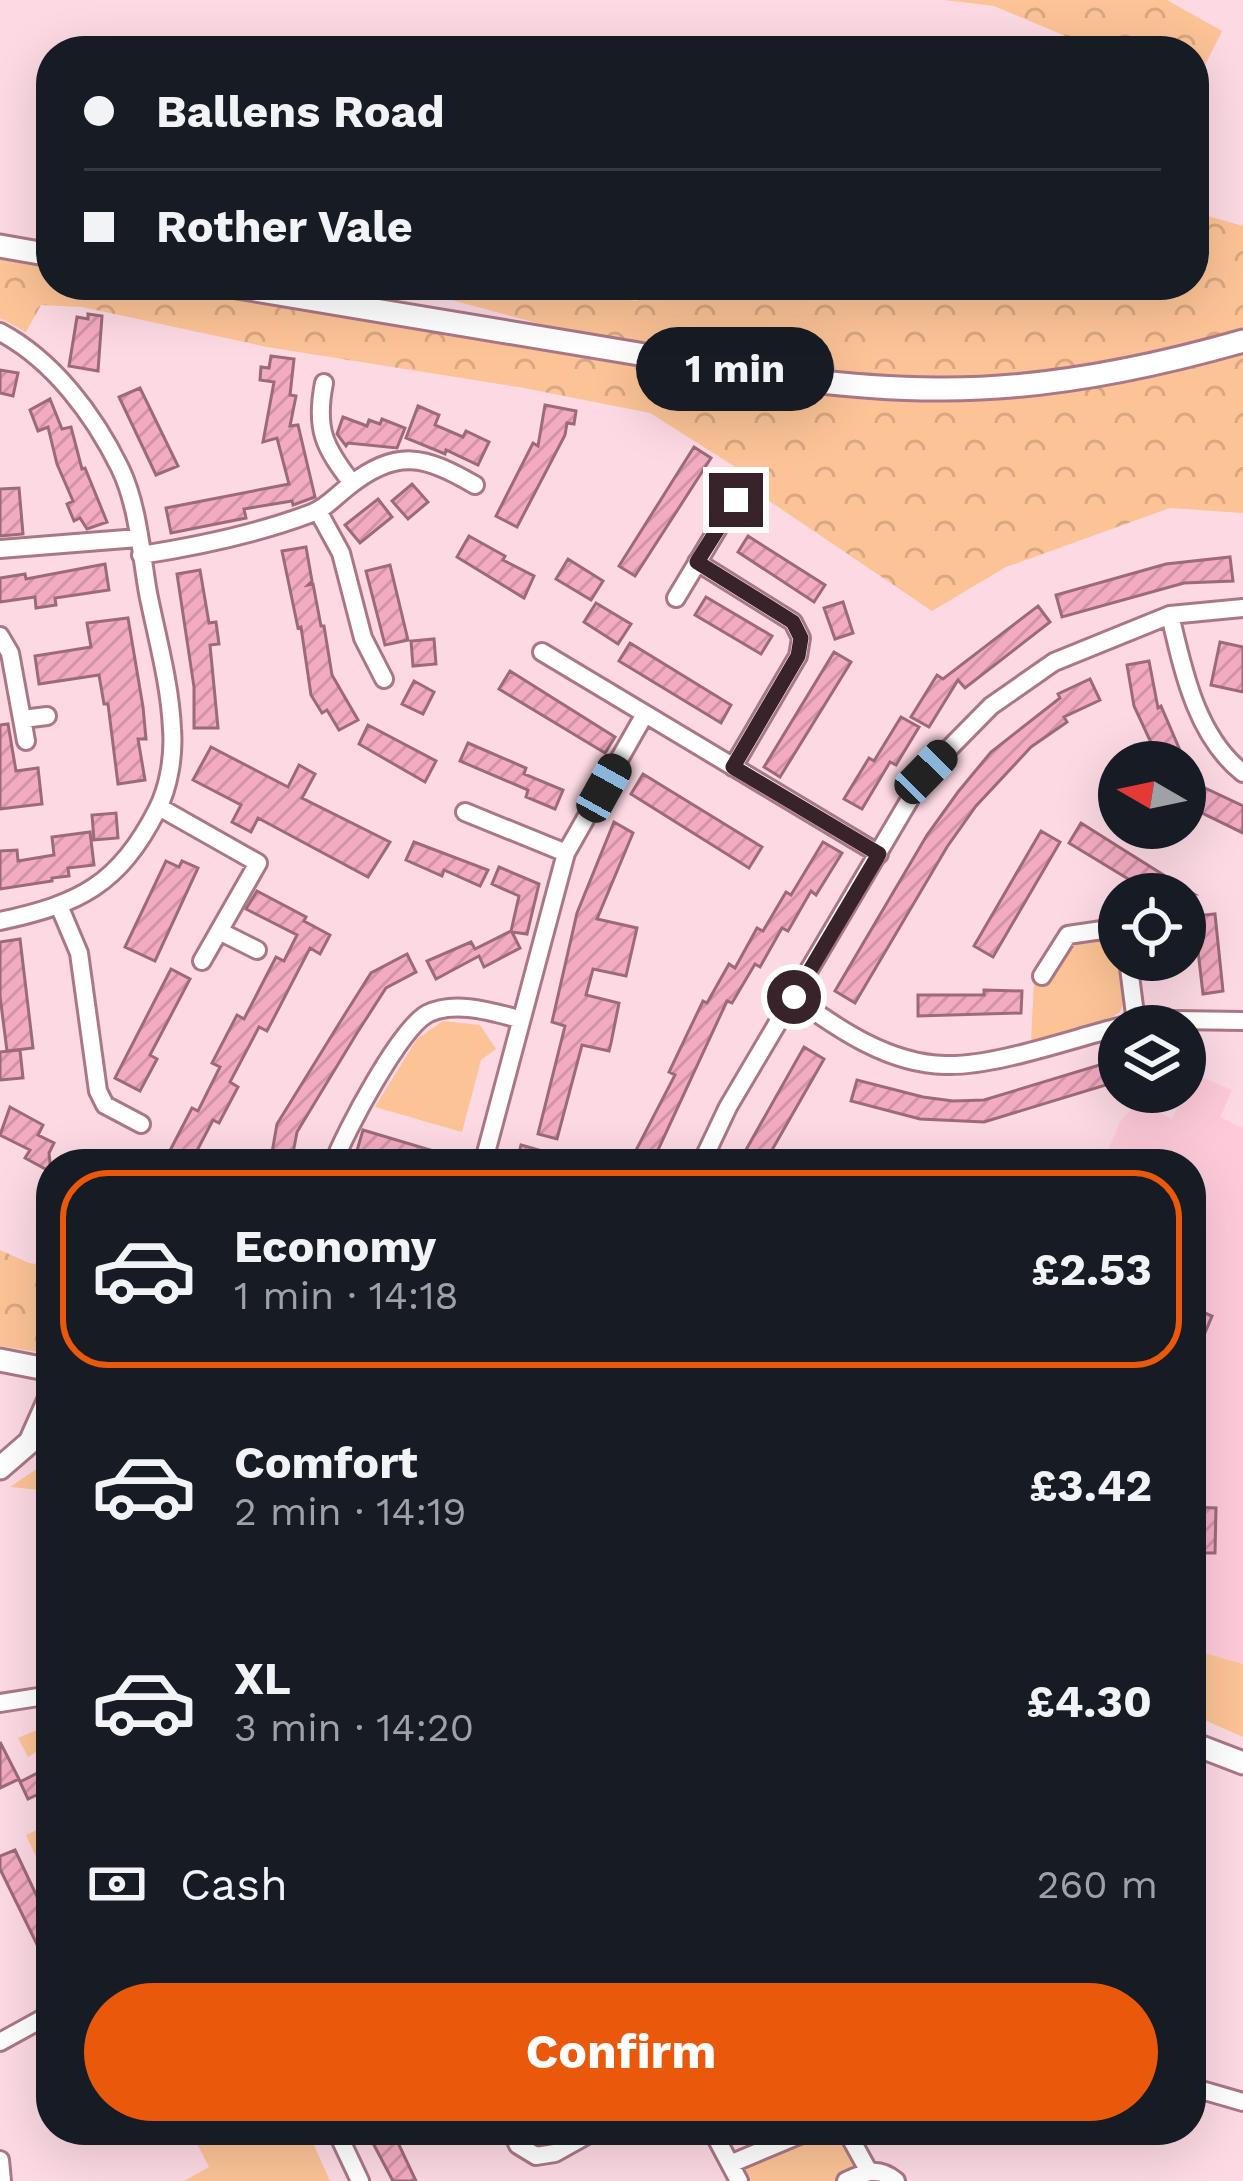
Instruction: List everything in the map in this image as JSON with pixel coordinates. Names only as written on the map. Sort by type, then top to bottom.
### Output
[{"type":"street","points":[[0,246],[36,252]]},
{"type":"street","points":[[315,300],[758,374],[890,387],[996,387],[1079,377],[1243,340]]},
{"type":"street","points":[[0,332],[57,374],[123,475],[172,730],[170,767],[159,807],[127,856],[98,886],[60,908],[0,921]]},
{"type":"street","points":[[324,383],[317,415],[328,453],[352,483]]},
{"type":"street","points":[[0,549],[208,544],[319,512],[382,464],[414,458],[446,468],[475,485]]},
{"type":"street","points":[[676,598],[736,500]]},
{"type":"street","points":[[319,512],[341,553],[362,638],[384,679]]},
{"type":"street","points":[[697,562],[793,622],[801,638],[798,656],[733,767]]},
{"type":"street","points":[[708,1149],[728,1107],[926,772],[991,706],[1054,662],[1170,615],[1243,608]]},
{"type":"street","points":[[1170,615],[1188,691],[1226,760],[1243,773]]},
{"type":"street","points":[[0,635],[10,653],[26,741]]},
{"type":"street","points":[[542,652],[879,854]]},
{"type":"street","points":[[487,1149],[566,853],[645,714]]},
{"type":"street","points":[[23,719],[47,716]]},
{"type":"street","points":[[159,807],[258,863],[202,962]]},
{"type":"street","points":[[464,812],[566,853]]},
{"type":"street","points":[[60,908],[79,953],[98,1091],[105,1105],[141,1124]]},
{"type":"street","points":[[1042,976],[1068,935],[1098,930]]},
{"type":"street","points":[[219,931],[257,950]]},
{"type":"street","points":[[794,997],[845,1033],[907,1060],[948,1066],[1098,1031]]},
{"type":"street","points":[[339,1149],[408,1033],[428,1014],[456,1008],[519,1019]]},
{"type":"street","points":[[1206,1022],[1243,1021]]},
{"type":"street","points":[[0,1360],[36,1367]]},
{"type":"street","points":[[0,1468],[30,1442],[36,1429]]},
{"type":"street","points":[[0,1703],[36,1697]]},
{"type":"street","points":[[1206,1748],[1243,1762]]},
{"type":"street","points":[[0,2042],[36,2022]]},
{"type":"street","points":[[1206,2091],[1243,2102]]},
{"type":"street","points":[[343,2145],[360,2181]]},
{"type":"street","points":[[518,2145],[536,2156],[569,2145]]},
{"type":"street","points":[[720,2145],[734,2172],[784,2145]]},
{"type":"street","points":[[854,2145],[868,2170]]},
{"type":"street","points":[[0,2160],[2,2181]]},
{"type":"street","points":[[846,2181],[868,2170],[884,2172],[896,2181]]},
{"type":"shaded area","points":[[1206,1079],[1232,1090],[1220,1117],[1243,1128],[1243,1664],[1206,1653],[1206,1149],[1108,1149],[1128,1113],[1159,1113],[1172,1119],[1175,1113],[1206,1113]]},
{"type":"green space","points":[[944,0],[1167,0],[1222,31],[1209,57],[1209,36],[1065,36],[994,6]]},
{"type":"green space","points":[[1209,216],[1243,226],[1243,513],[1170,508],[1006,567],[932,611],[759,494],[737,468],[650,413],[267,347],[82,307],[41,305],[26,332],[0,318],[0,257],[36,263],[36,300],[252,300],[647,368],[644,352],[452,300],[1209,300]]},
{"type":"green space","points":[[1098,938],[1098,981],[1124,981],[1122,1005],[1098,1005],[1098,1022],[1031,1041],[1034,981],[1045,987],[1072,948]]},
{"type":"green space","points":[[443,1021],[480,1025],[496,1049],[481,1060],[462,1132],[375,1107],[417,1039]]},
{"type":"green space","points":[[0,1250],[36,1264],[36,1352],[0,1346]]},
{"type":"green space","points":[[36,1469],[36,1490],[10,1487]]},
{"type":"green space","points":[[1206,1653],[1243,1664],[1243,1737],[1206,1721]]},
{"type":"green space","points":[[36,1730],[36,1752],[28,1757],[18,1738]]},
{"type":"green space","points":[[36,1830],[36,1857],[26,1835]]},
{"type":"green space","points":[[198,2145],[314,2145],[330,2181],[184,2181],[209,2167]]},
{"type":"green space","points":[[793,2145],[847,2145],[855,2162],[853,2173],[835,2181],[745,2181],[746,2169]]},
{"type":"building","points":[[88,314],[102,316],[98,371],[69,366],[77,317],[88,319]]},
{"type":"building","points":[[271,356],[294,359],[290,395],[296,396],[290,426],[298,425],[315,497],[293,505],[292,501],[244,509],[246,518],[171,533],[166,508],[289,484],[277,438],[263,442],[274,382],[260,380],[261,367],[269,368]]},
{"type":"building","points":[[0,370],[18,373],[13,396],[0,393]]},
{"type":"building","points":[[140,388],[178,466],[156,475],[119,397]]},
{"type":"building","points":[[50,399],[62,429],[71,427],[82,469],[107,522],[87,529],[80,518],[74,521],[67,504],[73,501],[48,427],[38,431],[30,410]]},
{"type":"building","points":[[545,405],[576,411],[574,424],[567,423],[517,527],[496,516],[533,443],[538,446]]},
{"type":"building","points":[[418,406],[439,415],[435,425],[489,442],[478,465],[406,438]]},
{"type":"building","points":[[343,417],[367,426],[369,420],[380,424],[382,419],[405,428],[397,448],[346,446],[337,434]]},
{"type":"building","points":[[694,447],[711,458],[635,576],[619,566]]},
{"type":"building","points":[[412,484],[428,502],[408,519],[392,501]]},
{"type":"building","points":[[19,488],[23,534],[0,536],[0,489]]},
{"type":"building","points":[[378,499],[392,517],[360,543],[345,525]]},
{"type":"building","points":[[469,536],[534,576],[524,598],[457,557]]},
{"type":"building","points":[[748,536],[825,585],[814,602],[738,552]]},
{"type":"building","points":[[306,547],[312,581],[308,585],[313,584],[332,675],[358,720],[339,730],[311,695],[301,627],[282,551]]},
{"type":"building","points":[[1230,557],[1233,581],[1184,583],[1062,617],[1056,595],[1166,564]]},
{"type":"building","points":[[568,559],[603,581],[591,600],[556,579]]},
{"type":"building","points":[[105,564],[109,590],[55,598],[56,605],[36,608],[35,597],[0,602],[0,578],[25,574],[26,579]]},
{"type":"building","points":[[390,565],[408,640],[385,645],[366,571]]},
{"type":"building","points":[[200,570],[209,623],[216,622],[219,644],[210,645],[218,728],[194,728],[194,687],[177,574]]},
{"type":"building","points":[[706,597],[772,636],[761,654],[695,615]]},
{"type":"building","points":[[843,602],[853,633],[835,639],[824,608]]},
{"type":"building","points":[[596,603],[631,624],[618,644],[584,622]]},
{"type":"building","points":[[1038,606],[1050,622],[965,688],[958,680],[929,727],[911,717],[937,675],[943,679]]},
{"type":"building","points":[[128,618],[143,707],[146,739],[138,739],[145,780],[118,784],[108,704],[104,704],[99,675],[39,684],[35,656],[91,647],[87,623]]},
{"type":"building","points":[[434,639],[436,664],[413,666],[411,641]]},
{"type":"building","points":[[1220,642],[1243,647],[1243,692],[1211,685]]},
{"type":"building","points":[[630,643],[731,705],[721,723],[619,661]]},
{"type":"building","points":[[834,652],[851,662],[780,777],[764,767]]},
{"type":"building","points":[[1149,661],[1158,708],[1161,706],[1176,741],[1150,741],[1134,706],[1127,665]]},
{"type":"building","points":[[510,671],[615,737],[605,753],[499,689]]},
{"type":"building","points":[[1090,679],[1100,700],[1064,717],[1067,722],[1031,747],[976,806],[855,1003],[835,991],[927,835],[958,792],[991,752],[1060,698],[1058,694]]},
{"type":"building","points":[[414,681],[434,692],[423,714],[402,704]]},
{"type":"building","points":[[901,717],[919,727],[896,765],[890,762],[862,809],[844,799]]},
{"type":"building","points":[[8,724],[16,771],[38,768],[42,804],[0,809],[0,725]]},
{"type":"building","points":[[368,725],[436,761],[425,782],[359,744]]},
{"type":"building","points":[[468,743],[563,790],[555,809],[526,797],[528,790],[460,761]]},
{"type":"building","points":[[211,747],[288,787],[299,765],[315,774],[302,798],[390,842],[368,877],[258,818],[251,832],[232,822],[241,805],[193,780]]},
{"type":"building","points":[[643,774],[762,847],[749,868],[631,794]]},
{"type":"building","points":[[1206,788],[1243,806],[1243,833],[1206,815]]},
{"type":"building","points":[[116,813],[118,838],[94,840],[92,815]]},
{"type":"building","points":[[614,822],[633,833],[597,919],[637,928],[626,976],[593,969],[586,995],[619,1003],[611,1043],[609,1051],[582,1045],[557,1139],[538,1134],[565,1026],[552,1022],[577,913]]},
{"type":"building","points":[[1081,823],[1098,834],[1098,849],[1122,849],[1161,873],[1118,873],[1069,843]]},
{"type":"building","points":[[1041,831],[1060,842],[993,957],[974,946]]},
{"type":"building","points":[[90,832],[94,865],[68,868],[69,876],[52,881],[0,889],[0,851],[17,850],[18,861],[54,855],[52,837]]},
{"type":"building","points":[[414,842],[488,870],[480,886],[406,860]]},
{"type":"building","points":[[823,842],[842,853],[816,895],[811,891],[788,931],[782,928],[760,967],[755,964],[732,1003],[727,1001],[658,1149],[637,1149],[675,1075],[669,1072],[703,1001],[707,1003],[729,964],[735,968],[757,928],[763,931],[786,892],[791,895]]},
{"type":"building","points":[[166,861],[198,868],[155,961],[125,947]]},
{"type":"building","points":[[499,867],[539,884],[527,934],[512,932],[520,948],[484,967],[479,956],[436,979],[427,961],[471,942],[475,949],[511,931],[519,896],[492,884]]},
{"type":"building","points":[[257,891],[330,935],[320,954],[310,948],[267,1031],[259,1027],[230,1082],[238,1087],[219,1123],[213,1120],[198,1149],[171,1149],[192,1108],[198,1111],[220,1067],[212,1063],[237,1015],[244,1019],[276,957],[284,961],[297,935],[246,909]]},
{"type":"building","points":[[1215,914],[1223,991],[1203,994],[1202,981],[1206,981],[1206,915]]},
{"type":"building","points":[[20,939],[33,1048],[7,1051],[0,942]]},
{"type":"building","points":[[407,954],[416,972],[386,988],[297,1132],[294,1149],[273,1149],[277,1124],[371,973]]},
{"type":"building","points":[[171,969],[190,979],[150,1055],[157,1059],[140,1091],[115,1078]]},
{"type":"building","points":[[984,990],[1022,991],[1021,1013],[918,1016],[918,995],[984,995]]},
{"type":"building","points":[[804,1047],[824,1059],[773,1149],[746,1149]]},
{"type":"building","points":[[20,1050],[23,1078],[0,1080],[0,1052]]},
{"type":"building","points":[[1098,1065],[1098,1087],[984,1122],[920,1119],[851,1101],[857,1080],[923,1097],[984,1100]]},
{"type":"building","points":[[10,1107],[43,1125],[38,1135],[54,1143],[51,1149],[36,1149],[36,1164],[25,1158],[30,1150],[0,1135]]},
{"type":"building","points":[[363,1130],[427,1149],[357,1149]]},
{"type":"building","points":[[1206,1508],[1216,1508],[1215,1553],[1206,1553]]},
{"type":"building","points":[[0,1742],[19,1779],[0,1788]]},
{"type":"building","points":[[36,1774],[36,1795],[28,1799],[20,1782]]},
{"type":"building","points":[[15,1850],[36,1894],[36,1942],[0,1869],[0,1856]]},
{"type":"building","points":[[374,2145],[399,2145],[416,2181],[393,2181]]},
{"type":"route","points":[[736,500],[697,562],[793,622],[801,638],[798,656],[733,767],[879,854],[794,997]]}]
